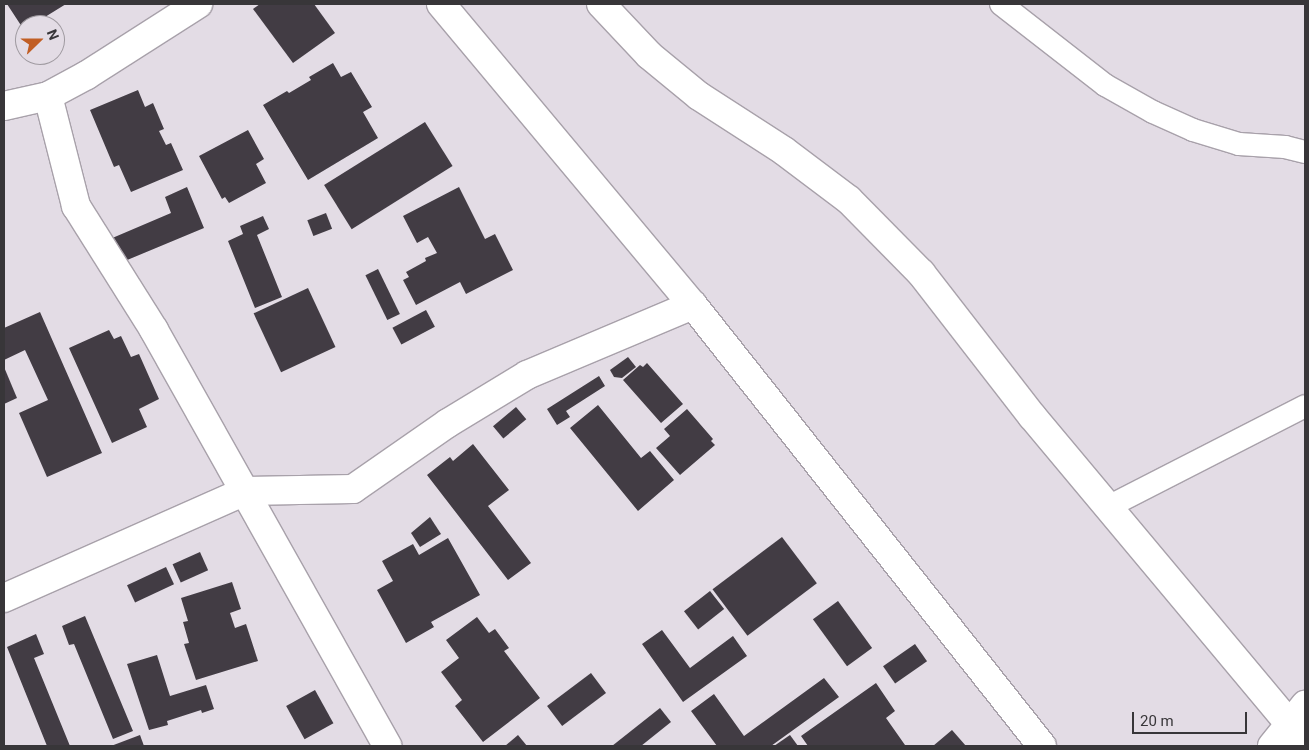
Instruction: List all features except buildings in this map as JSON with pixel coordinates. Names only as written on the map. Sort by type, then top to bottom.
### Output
[{"type":"street","points":[[4,106],[48,96],[87,74],[198,4]]},
{"type":"street","points":[[441,4],[693,305],[1042,746]]},
{"type":"street","points":[[601,4],[649,55],[699,96],[784,151],[849,200],[922,273],[1032,416],[1108,507],[1300,724],[1272,746]]},
{"type":"street","points":[[48,96],[76,206],[154,330],[246,491],[387,746]]},
{"type":"street","points":[[4,598],[246,491],[353,489],[448,423],[527,375],[693,305]]},
{"type":"lane","points":[[1001,4],[1105,85],[1153,112],[1193,130],[1239,144],[1285,147],[1305,152]]},
{"type":"lane","points":[[1108,507],[1305,406]]}]
